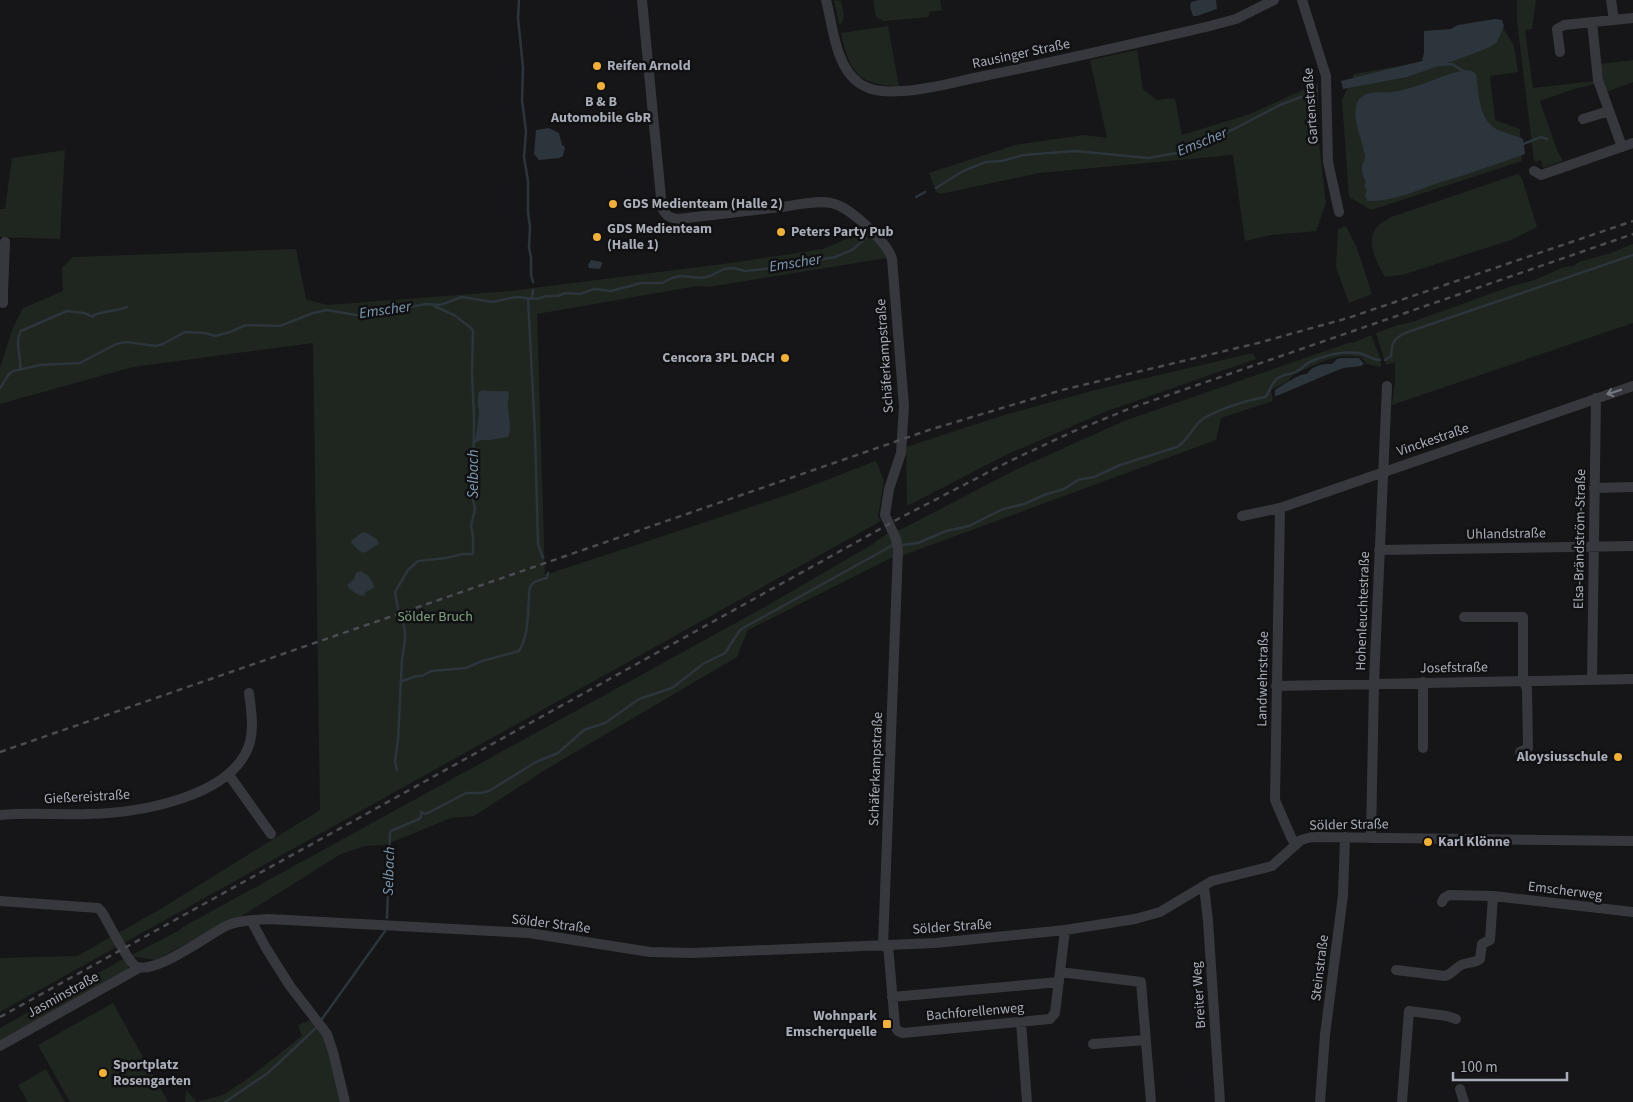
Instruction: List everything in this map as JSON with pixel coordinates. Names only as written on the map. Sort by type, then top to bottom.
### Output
[{"type":"street","name":"Schäferkampstraße","points":[[642,0],[662,208],[665,214],[668,217],[678,219],[832,203],[845,209],[878,237],[887,248],[892,259],[904,406],[901,453],[889,489],[885,515],[896,538],[898,550],[886,946]]},
{"type":"street","name":"Rausinger Straße","points":[[826,0],[843,64],[849,75],[870,88],[891,92],[915,90],[994,74],[1206,27],[1236,19],[1274,0]]},
{"type":"street","name":"Gartenstraße","points":[[1302,0],[1326,76],[1328,162],[1339,212]]},
{"type":"street","points":[[1611,0],[1614,20]]},
{"type":"street","points":[[1560,52],[1557,29],[1564,25],[1633,18]]},
{"type":"street","points":[[1592,22],[1598,80],[1622,147]]},
{"type":"street","points":[[1584,119],[1608,111]]},
{"type":"street","points":[[1534,171],[1541,175],[1633,144]]},
{"type":"street","points":[[3,303],[5,242]]},
{"type":"street","name":"Hohenleuchtestraße","points":[[1371,838],[1374,683],[1387,386]]},
{"type":"street","name":"Vinckestraße","points":[[1242,516],[1280,508],[1633,386]]},
{"type":"street","name":"Elsa-Brändström-Straße","points":[[1592,680],[1596,398]]},
{"type":"street","points":[[1594,488],[1633,487]]},
{"type":"street","name":"Landwehrstraße","points":[[1280,508],[1275,800],[1296,845]]},
{"type":"street","name":"Uhlandstraße","points":[[1379,550],[1633,546]]},
{"type":"street","points":[[1464,617],[1523,617],[1523,680],[1527,689],[1528,748],[1520,752]]},
{"type":"street","name":"Josefstraße","points":[[1276,686],[1633,679]]},
{"type":"street","points":[[1423,682],[1423,748]]},
{"type":"street","name":"Gießereistraße","points":[[0,815],[88,814],[128,810],[156,805],[215,784],[229,775],[244,758],[252,726],[249,693]]},
{"type":"street","points":[[229,775],[271,834]]},
{"type":"street","name":"Sölder Straße","points":[[251,920],[281,919],[529,933],[618,948],[658,952],[701,953],[886,946],[1009,937],[1135,919],[1160,912],[1221,878],[1272,866],[1296,845],[1312,837],[1633,841]]},
{"type":"street","name":"Steinstraße","points":[[1320,1102],[1325,1035],[1343,895],[1345,837]]},
{"type":"street","name":"Breiter Weg","points":[[1204,886],[1220,1102]]},
{"type":"street","name":"Emscherweg","points":[[1442,902],[1449,895],[1493,896],[1633,912]]},
{"type":"street","points":[[1396,970],[1445,976],[1462,964],[1476,962],[1480,959],[1482,944],[1490,940],[1493,896]]},
{"type":"street","points":[[0,901],[98,908],[131,962],[139,968]]},
{"type":"street","points":[[251,920],[290,986],[327,1034],[334,1052],[345,1102]]},
{"type":"street","name":"Jasminstraße","points":[[0,1046],[139,968],[150,967],[169,959],[227,925],[251,920]]},
{"type":"street","name":"Bachforellenweg","points":[[886,946],[895,1026],[898,1031],[903,1033],[1050,1019],[1055,1013],[1065,930]]},
{"type":"street","name":"Bachforellenweg","points":[[892,998],[1060,977]]},
{"type":"street","points":[[1060,977],[1141,982],[1151,1102]]},
{"type":"street","points":[[1402,1102],[1409,1011],[1456,1019]]},
{"type":"street","points":[[1021,1022],[1027,1102]]},
{"type":"street","points":[[1093,1044],[1146,1040]]},
{"type":"street","points":[[1460,1090],[1464,1102]]},
{"type":"green space","points":[[834,0],[841,1],[844,15],[842,23],[839,24]]},
{"type":"green space","points":[[873,0],[940,0],[942,10],[930,12],[928,17],[884,21],[876,17]]},
{"type":"green space","points":[[1517,0],[1536,0],[1532,29],[1525,30],[1533,88],[1595,81],[1596,84],[1574,89],[1540,101],[1557,150],[1563,161],[1543,168],[1541,160],[1534,161],[1517,21]]},
{"type":"green space","points":[[1498,19],[1514,46],[1518,72],[1490,76],[1495,120],[1520,129],[1522,161],[1371,210],[1349,197],[1342,100],[1354,74],[1466,54]]},
{"type":"green space","points":[[888,26],[899,86],[874,83],[858,74],[848,57],[841,33]]},
{"type":"green space","points":[[1137,50],[1143,89],[1157,100],[1175,98],[1182,135],[1250,114],[1318,83],[1318,135],[1326,203],[1316,231],[1271,235],[1245,241],[1233,155],[1039,173],[941,194],[936,192],[929,173],[1015,145],[1084,135],[1107,138],[1090,60]]},
{"type":"green space","points":[[1633,60],[1633,82],[1606,92],[1600,64]]},
{"type":"green space","points":[[65,150],[60,239],[0,237],[0,209],[5,209],[12,158]]},
{"type":"green space","points":[[1518,174],[1522,179],[1537,227],[1511,240],[1402,275],[1385,277],[1373,252],[1372,245],[1374,232],[1381,223],[1391,217]]},
{"type":"green space","points":[[1346,226],[1357,248],[1372,294],[1349,303],[1336,267],[1338,229]]},
{"type":"green space","name":"Sölder Bruch","points":[[862,228],[876,242],[887,258],[708,287],[697,286],[537,314],[545,575],[790,494],[876,461],[884,481],[878,517],[881,521],[0,1012],[0,958],[77,956],[159,910],[320,810],[313,343],[133,367],[0,404],[0,368],[12,330],[23,308],[63,291],[62,268],[73,257],[296,249],[306,299],[327,305],[510,291],[738,262],[823,249],[846,239]]},
{"type":"green space","points":[[1633,244],[1633,323],[1392,405],[1395,362],[1386,365],[1376,333],[1537,279],[1564,267],[1573,266],[1579,262],[1611,253]]},
{"type":"green space","points":[[1371,335],[1380,357],[1381,367],[1367,364],[1361,357],[1340,356],[1326,360],[1294,374],[1288,381],[1271,390],[1273,401],[1221,418],[1216,440],[901,556],[894,529],[900,530],[1015,470],[1124,421],[1351,342],[1353,343]]},
{"type":"green space","points":[[1253,353],[1256,359],[1107,411],[1006,455],[907,506],[906,447],[1004,415],[1099,389]]},
{"type":"green space","points":[[890,531],[893,540],[893,557],[748,630],[737,657],[545,770],[474,816],[451,818],[385,845],[365,846],[341,854],[247,913],[155,960],[130,956],[761,609],[873,544]]},
{"type":"green space","points":[[125,958],[129,964],[127,972],[0,1044],[0,1028]]},
{"type":"green space","name":"Sportplatz Rosengarten","points":[[113,1003],[168,1102],[70,1102],[38,1045]]},
{"type":"green space","points":[[313,1019],[327,1040],[340,1102],[197,1102],[223,1095],[250,1077],[302,1036],[298,1025]]},
{"type":"green space","points":[[46,1069],[65,1102],[28,1102],[18,1085]]},
{"type":"green space","points":[[186,1090],[197,1102],[185,1102]]},
{"type":"shaded area","points":[[1216,0],[1217,9],[1193,16],[1190,7],[1191,2]]},
{"type":"shaded area","points":[[1495,19],[1502,20],[1504,26],[1497,42],[1490,47],[1407,77],[1343,89],[1341,81],[1422,61],[1424,31],[1451,29],[1458,25]]},
{"type":"shaded area","points":[[1466,70],[1476,74],[1483,113],[1491,126],[1523,139],[1525,154],[1405,195],[1386,200],[1367,201],[1365,195],[1367,190],[1364,186],[1366,182],[1362,169],[1365,156],[1355,116],[1357,103],[1360,99],[1372,93],[1392,92],[1411,88]]},
{"type":"shaded area","points":[[549,128],[559,133],[562,145],[565,147],[563,156],[539,160],[534,154],[536,130]]},
{"type":"shaded area","points":[[591,260],[602,262],[601,267],[599,269],[589,268],[588,265]]},
{"type":"shaded area","points":[[1341,358],[1359,358],[1364,364],[1343,368],[1275,396],[1275,390],[1291,380],[1307,374],[1315,367],[1332,364]]},
{"type":"shaded area","points":[[483,390],[508,391],[510,430],[508,437],[481,440],[474,443],[479,415],[478,394]]},
{"type":"shaded area","points":[[365,532],[377,539],[379,544],[362,553],[351,543],[352,540]]},
{"type":"shaded area","points":[[360,571],[370,578],[374,588],[366,592],[364,596],[354,592],[347,585],[354,579],[356,573]]},
{"type":"waterway","points":[[519,0],[518,18],[523,68],[522,100],[526,131],[524,157],[528,181],[529,248],[533,282]]},
{"type":"waterway","name":"Emscher","points":[[1438,65],[1452,64],[1463,71]]},
{"type":"waterway","name":"Emscher","points":[[936,188],[963,171],[986,162],[1002,161],[1023,155],[1075,151],[1148,158],[1183,152],[1236,128],[1280,105],[1317,91]]},
{"type":"waterway","name":"Emscher","points":[[1523,144],[1541,137],[1547,139]]},
{"type":"waterway","name":"Emscher","points":[[916,197],[925,192]]},
{"type":"waterway","name":"Emscher","points":[[0,388],[13,371],[40,365],[80,363],[116,344],[126,342],[156,346],[185,332],[205,333],[215,336],[246,325],[280,326],[313,313],[327,310],[362,316],[391,311],[396,306],[440,305],[462,297],[492,302],[516,297],[537,299],[565,293],[580,294],[594,289],[611,291],[641,283],[662,283],[681,276],[701,278],[724,269],[733,268],[745,271],[774,268],[835,257],[852,250],[866,238]]},
{"type":"waterway","points":[[1385,360],[1391,356],[1396,339],[1405,333],[1633,255]]},
{"type":"waterway","points":[[532,298],[533,290]]},
{"type":"waterway","points":[[528,299],[535,433],[538,544],[543,558]]},
{"type":"waterway","name":"Selbach","points":[[398,609],[395,592],[408,570],[418,561],[473,554],[471,526],[475,509],[473,499],[473,331],[454,315],[434,306]]},
{"type":"waterway","points":[[20,370],[18,340],[21,331],[67,311],[84,313],[93,317],[94,315],[127,307]]},
{"type":"waterway","points":[[902,545],[918,543],[946,531],[969,526],[1003,509],[1024,504],[1064,489],[1078,480],[1094,477],[1120,465],[1177,447],[1186,439],[1198,423],[1211,414],[1265,397],[1273,382],[1278,378],[1296,372],[1317,359],[1335,354],[1352,353],[1380,360]]},
{"type":"waterway","points":[[421,812],[425,814],[430,812],[466,793],[489,791],[536,762],[558,753],[584,730],[605,723],[639,699],[672,688],[703,664],[725,653],[740,630],[893,545]]},
{"type":"waterway","points":[[402,681],[422,676],[431,671],[466,668],[482,661],[519,651],[527,629],[530,587],[535,582],[547,578],[548,573]]},
{"type":"waterway","name":"Selbach","points":[[397,770],[395,762],[405,636],[403,623]]},
{"type":"waterway","name":"Selbach","points":[[387,918],[390,833],[419,819],[421,812]]},
{"type":"waterway","name":"Selbach","points":[[322,1019],[385,931]]},
{"type":"waterway","name":"Selbach","points":[[225,1102],[268,1073],[316,1028]]},
{"type":"railway","points":[[0,752],[929,430],[1062,390],[1258,343],[1348,318],[1633,221]]},
{"type":"railway","points":[[0,1017],[898,519],[1010,461],[1072,432],[1131,408],[1633,234]]},
{"type":"place","name":"Reifen Arnold","points":[[597,66]]},
{"type":"place","name":"B & B Automobile GbR","points":[[601,86]]},
{"type":"place","name":"GDS Medienteam (Halle 2)","points":[[613,204]]},
{"type":"place","name":"Peters Party Pub","points":[[781,232]]},
{"type":"place","name":"GDS Medienteam (Halle 1)","points":[[597,237]]},
{"type":"place","name":"Cencora 3PL DACH","points":[[785,358]]},
{"type":"place","name":"Aloysiusschule","points":[[1618,757]]},
{"type":"place","name":"Karl Klönne","points":[[1428,842]]},
{"type":"place","name":"Wohnpark Emscherquelle","points":[[887,1024]]},
{"type":"place","name":"Sportplatz Rosengarten","points":[[103,1073]]}]
